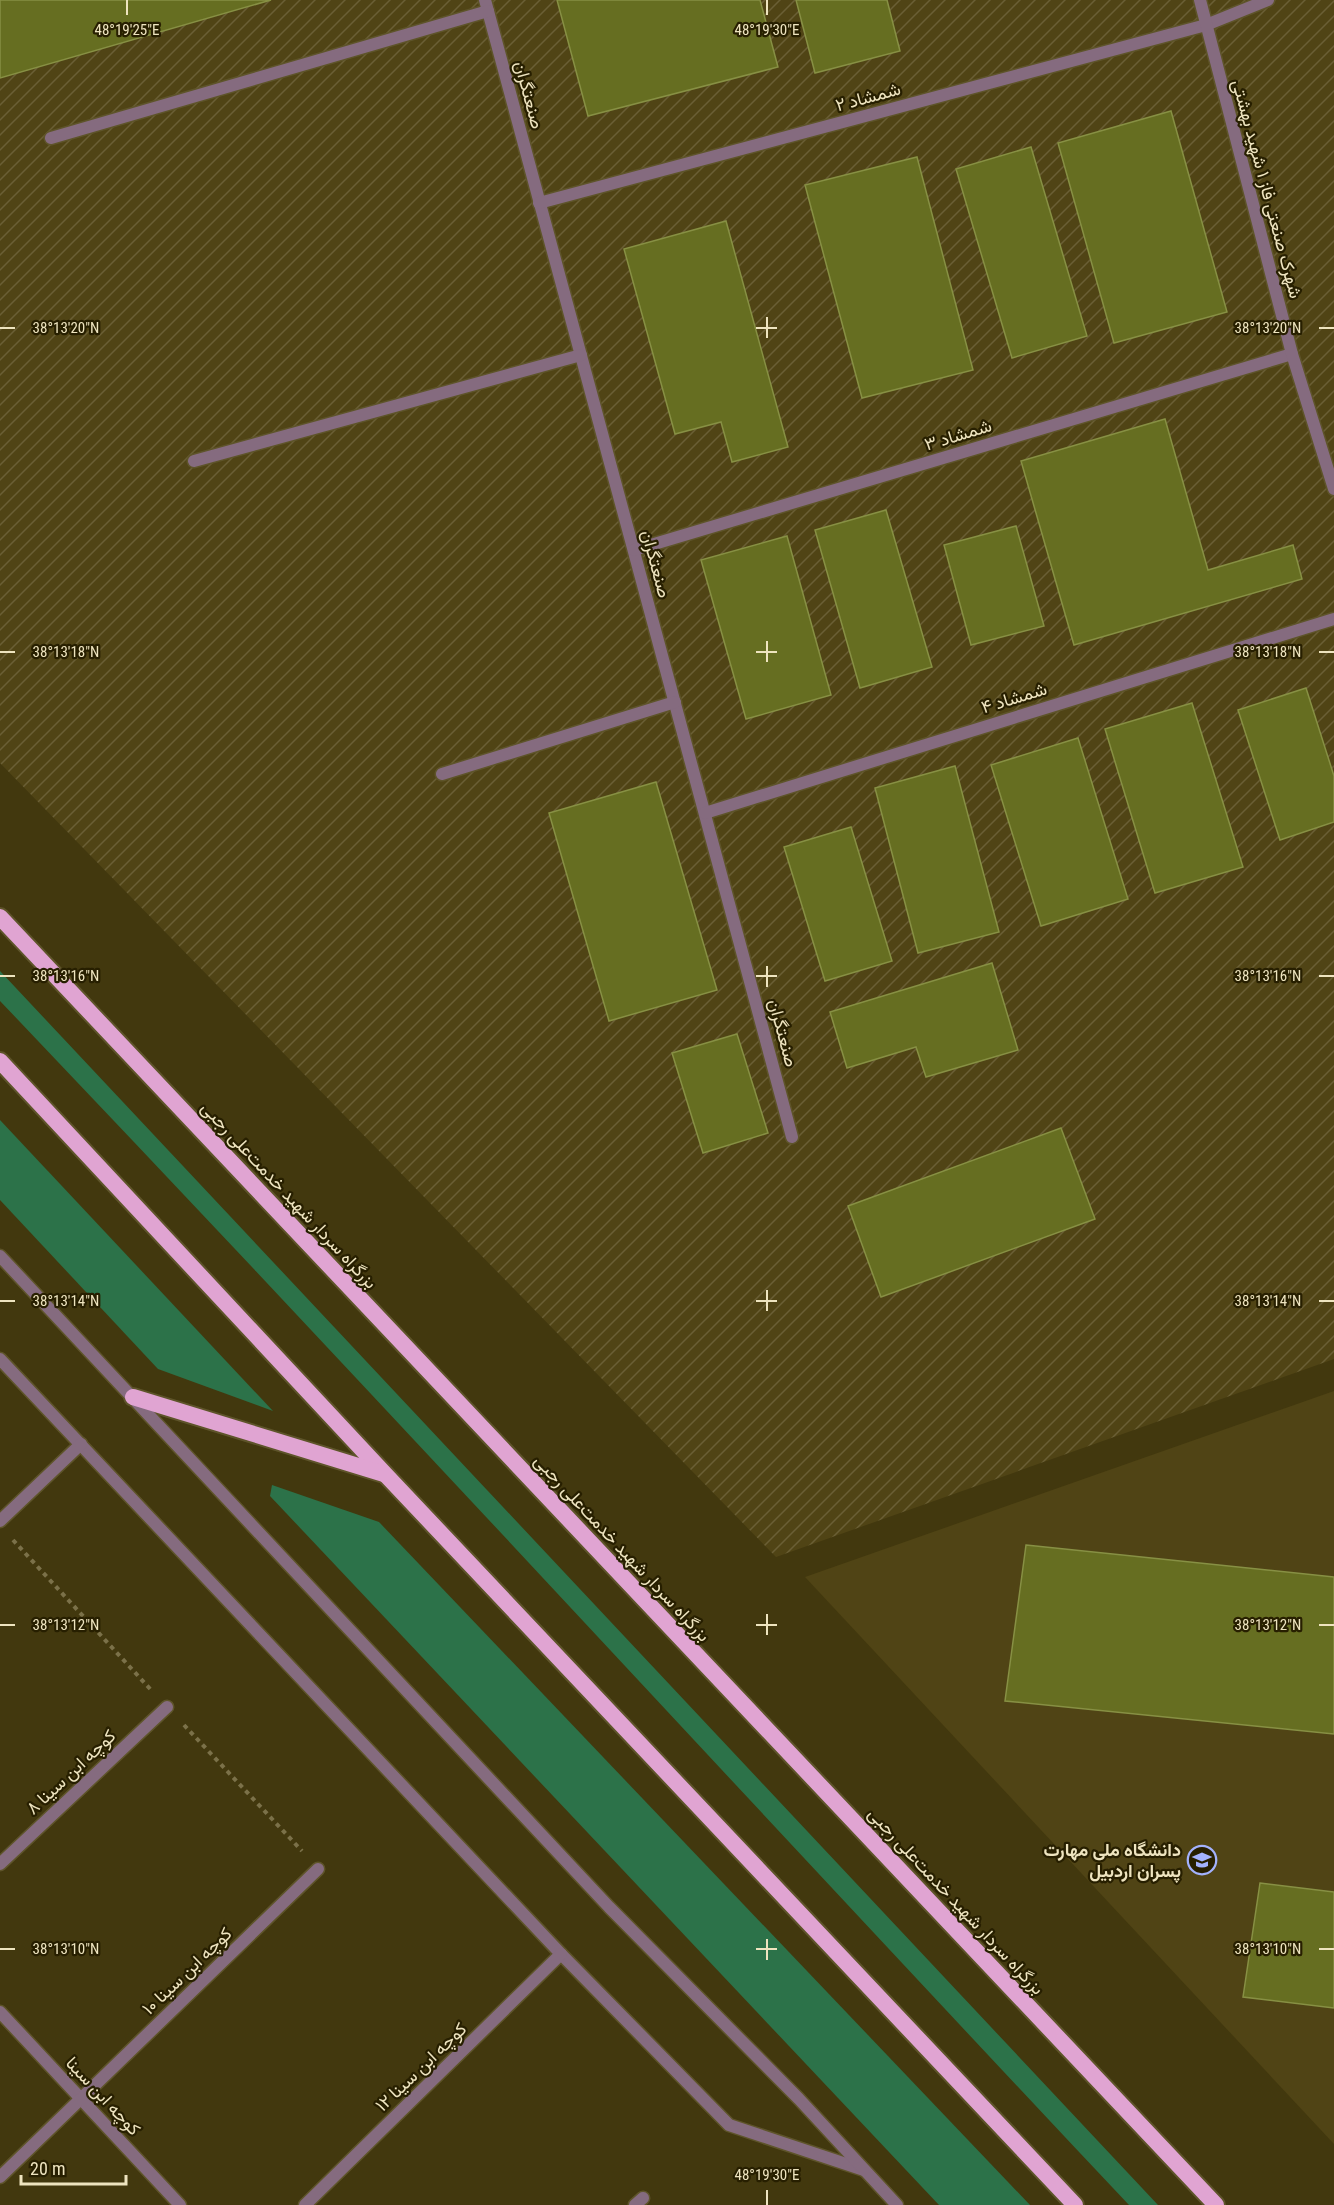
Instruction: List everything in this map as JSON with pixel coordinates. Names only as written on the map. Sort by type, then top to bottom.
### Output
[{"type":"highway","name":"بزرگراه سردار شهید خدمت‌علی رجبی","points":[[0,918],[1216,2205]]},
{"type":"highway","points":[[0,1061],[1060,2197],[1075,2205]]},
{"type":"highway","points":[[133,1396],[385,1474]]},
{"type":"street","name":"شهرک صنعتی فاز ۱ شهید بهشتی","points":[[1200,0],[1292,354],[1334,489]]},
{"type":"street","name":"شمشاد ۲","points":[[539,203],[1206,25],[1268,0]]},
{"type":"street","points":[[51,138],[486,6]]},
{"type":"street","name":"صنعتگران","points":[[486,6],[792,1137]]},
{"type":"street","name":"شمشاد ۳","points":[[634,550],[1292,354]]},
{"type":"street","points":[[194,461],[581,355]]},
{"type":"street","name":"شمشاد ۴","points":[[705,813],[1334,619]]},
{"type":"street","points":[[442,774],[675,702]]},
{"type":"street","points":[[0,1256],[609,1907],[864,2169],[895,2204]]},
{"type":"street","points":[[0,1359],[561,1954],[729,2125],[864,2169]]},
{"type":"street","points":[[0,1521],[81,1444]]},
{"type":"street","name":"کوچه ابن سینا ۸","points":[[0,1864],[167,1707]]},
{"type":"street","name":"کوچه ابن سینا ۱۰","points":[[0,2177],[318,1869]]},
{"type":"street","name":"کوچه ابن سینا ۱۲","points":[[305,2205],[561,1954]]},
{"type":"street","name":"کوچه ابن سینا","points":[[0,2012],[180,2205]]},
{"type":"shaded area","points":[[0,0],[1334,0],[1334,1359],[776,1557],[0,763]]},
{"type":"shaded area","name":"دانشگاه ملی مهارت پسران اردبیل","points":[[1334,1391],[1334,2144],[805,1577]]},
{"type":"green space","points":[[0,971],[1158,2205],[1129,2205],[988,2055],[284,1301],[0,1001]]},
{"type":"green space","points":[[0,1120],[273,1411],[158,1369],[0,1200]]},
{"type":"green space","points":[[272,1485],[379,1522],[1030,2205],[939,2205],[270,1496]]},
{"type":"building","points":[[0,0],[271,0],[0,78]]},
{"type":"building","points":[[557,0],[760,0],[778,67],[588,116]]},
{"type":"building","points":[[796,0],[887,0],[900,51],[815,73]]},
{"type":"building","points":[[1171,111],[1227,312],[1114,343],[1058,143]]},
{"type":"building","points":[[1031,147],[1087,336],[1012,358],[956,169]]},
{"type":"building","points":[[917,157],[973,370],[862,398],[805,185]]},
{"type":"building","points":[[726,221],[788,447],[732,462],[721,422],[675,434],[624,249]]},
{"type":"building","points":[[1165,419],[1208,570],[1293,545],[1302,579],[1074,645],[1021,461]]},
{"type":"building","points":[[886,510],[932,667],[860,688],[815,530]]},
{"type":"building","points":[[1016,526],[1044,626],[971,645],[944,545]]},
{"type":"building","points":[[787,536],[831,695],[746,719],[701,560]]},
{"type":"building","points":[[1306,688],[1334,776],[1334,822],[1280,840],[1238,710]]},
{"type":"building","points":[[1192,703],[1243,867],[1155,893],[1105,729]]},
{"type":"building","points":[[1078,738],[1128,899],[1041,926],[991,765]]},
{"type":"building","points":[[955,766],[999,932],[918,953],[875,788]]},
{"type":"building","points":[[656,782],[717,990],[609,1021],[549,813]]},
{"type":"building","points":[[851,827],[892,961],[825,981],[784,847]]},
{"type":"building","points":[[992,963],[1018,1050],[926,1077],[916,1047],[847,1068],[830,1012]]},
{"type":"building","points":[[737,1034],[768,1133],[703,1153],[672,1053]]},
{"type":"building","points":[[1061,1128],[1095,1219],[881,1297],[848,1206]]},
{"type":"building","points":[[1026,1545],[1334,1577],[1334,1734],[1005,1701]]},
{"type":"building","points":[[1260,1883],[1334,1892],[1334,2008],[1243,1997]]},
{"type":"place","name":"دانشگاه ملی مهارت پسران اردبیل","points":[[1202,1860]]}]
